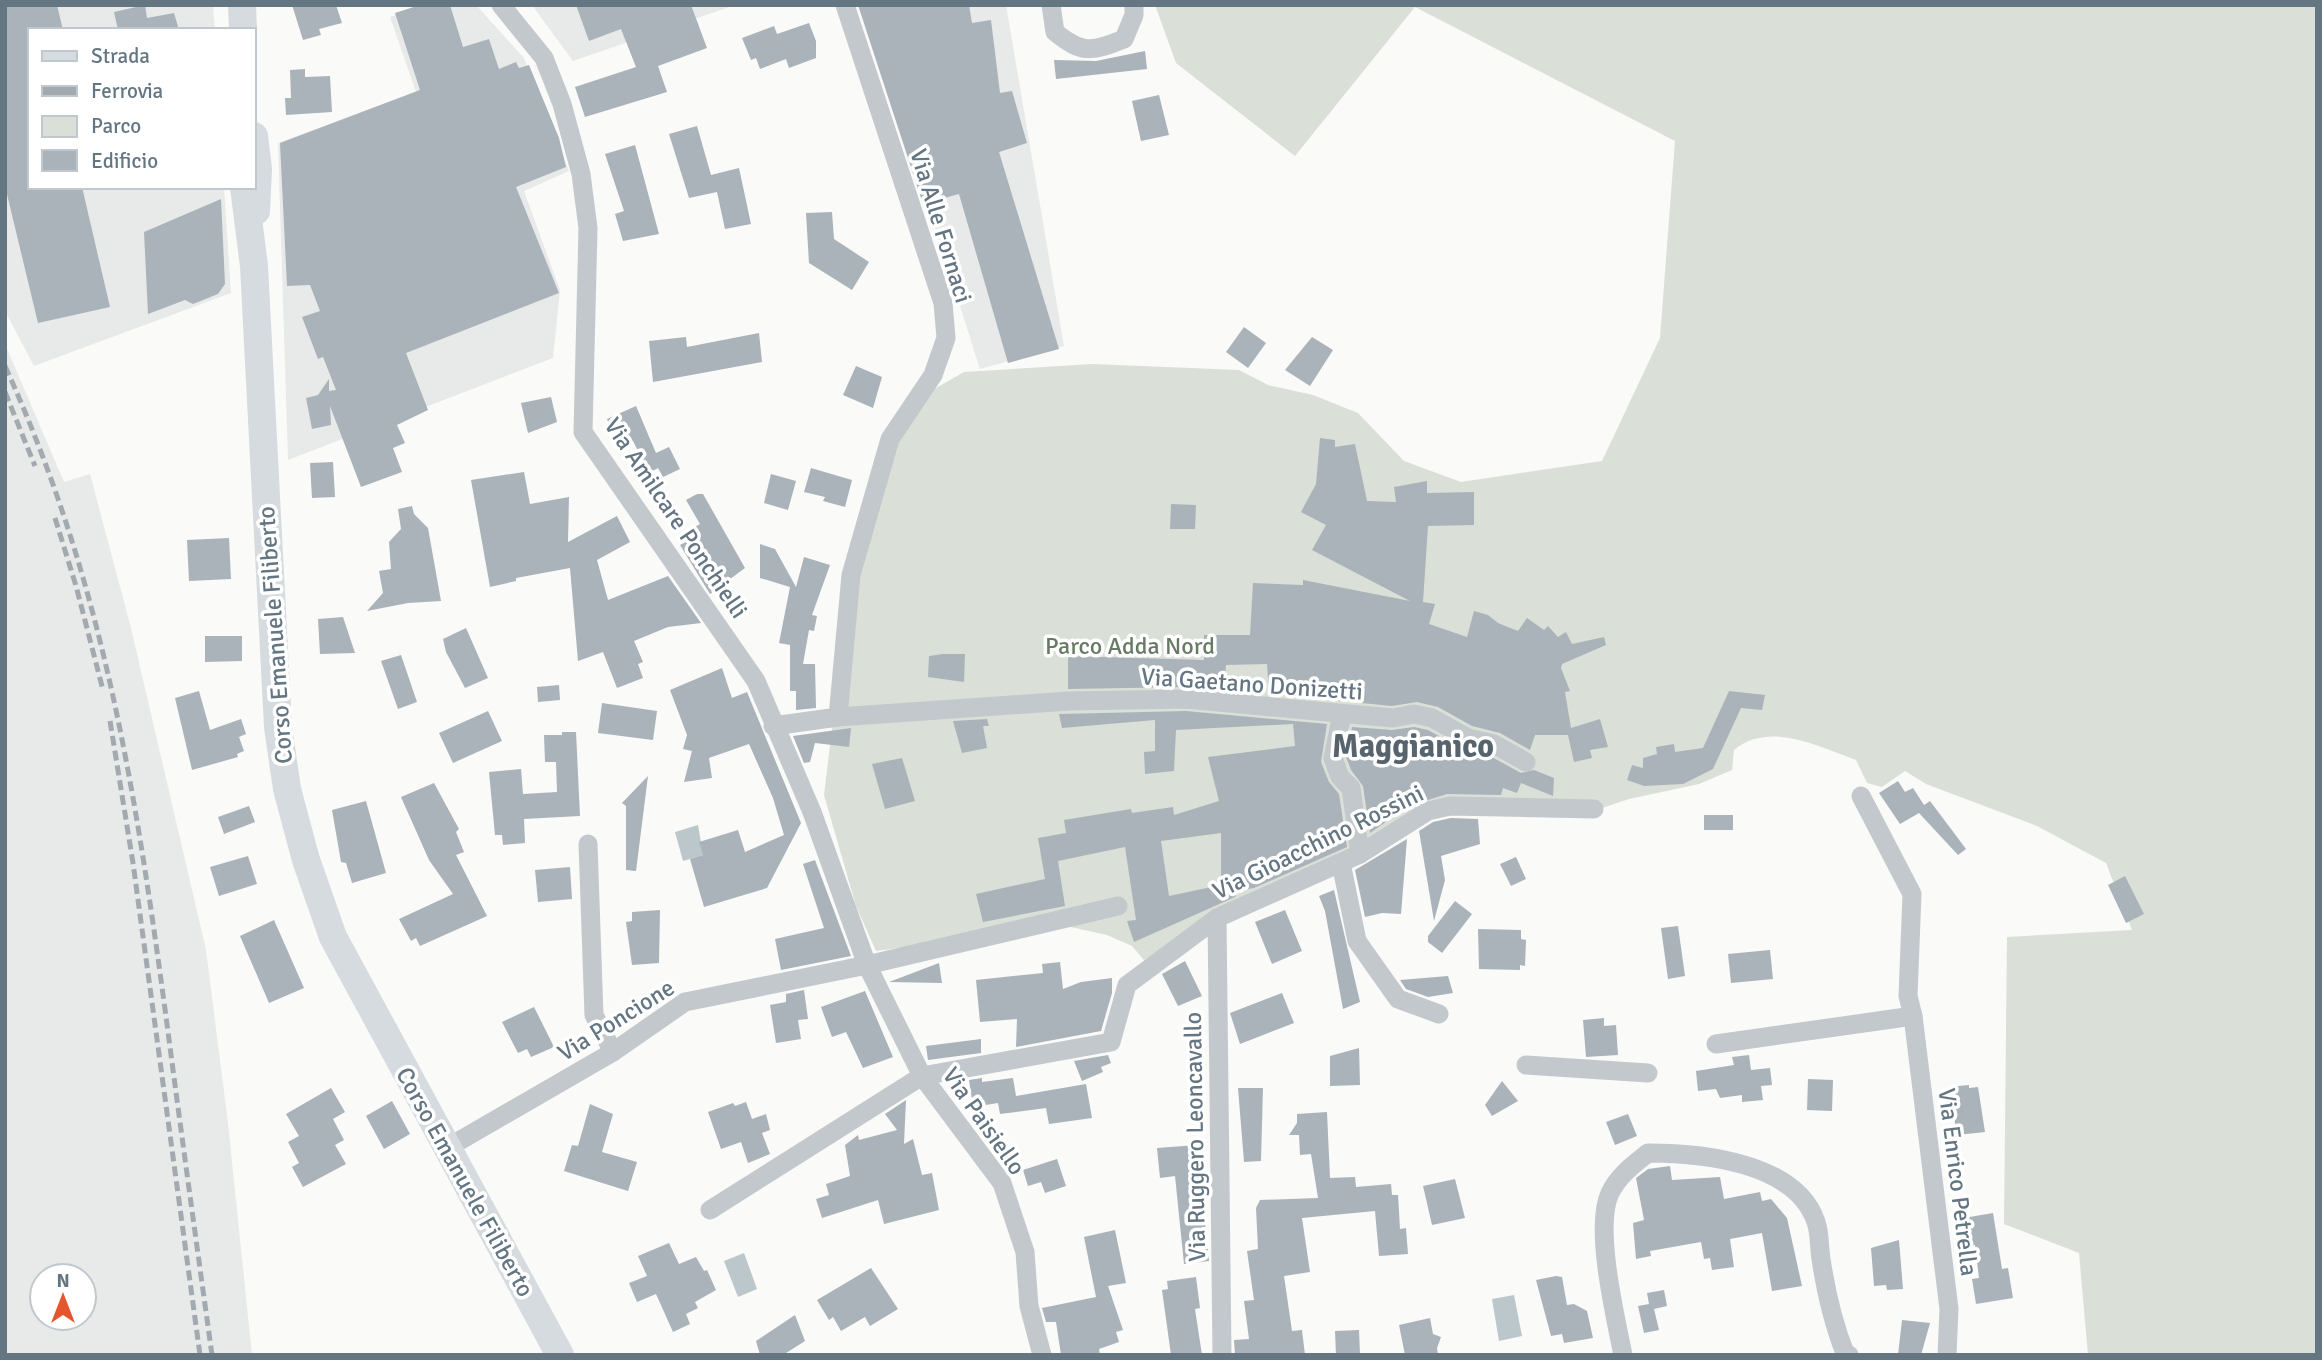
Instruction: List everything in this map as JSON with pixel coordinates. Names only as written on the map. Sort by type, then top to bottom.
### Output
[{"type":"main road","points":[[242,5],[243,28]]},
{"type":"main road","points":[[254,267],[258,169],[256,152]]},
{"type":"main road","name":"Corso Emanuele Filiberto","points":[[244,189],[254,267],[274,675],[287,789],[306,860],[333,937],[560,1355]]},
{"type":"street","name":"Via Amilcare Ponchielli","points":[[501,5],[544,58],[562,104],[581,174],[588,228],[583,432],[756,681],[811,812],[867,965]]},
{"type":"street","name":"Via Alle Fornaci","points":[[838,718],[851,575],[890,439],[933,375],[946,338],[943,303],[845,5]]},
{"type":"street","points":[[1051,5],[1055,32],[1073,47],[1100,48],[1124,39],[1134,15],[1135,5]]},
{"type":"street","name":"Via Gaetano Donizetti","points":[[838,718],[1069,701],[1186,699],[1393,718],[1414,713],[1432,718],[1468,738],[1494,744],[1526,762]]},
{"type":"street","points":[[1342,714],[1333,758],[1340,777],[1351,788],[1360,854]]},
{"type":"street","points":[[773,726],[838,718]]},
{"type":"street","name":"Via Enrico Petrella","points":[[1861,796],[1912,894],[1908,996],[1913,1016],[1949,1309],[1947,1355]]},
{"type":"street","name":"Via Gioacchino Rossini","points":[[922,1076],[1111,1042],[1127,985],[1217,918],[1360,854],[1428,811],[1450,806],[1594,808]]},
{"type":"street","points":[[588,844],[594,1015],[613,1052]]},
{"type":"street","points":[[1341,863],[1357,941],[1398,999],[1439,1014]]},
{"type":"street","name":"Via Poncione","points":[[447,1148],[613,1052],[685,1002],[867,965],[1118,906]]},
{"type":"street","name":"Via Ruggero Leoncavallo","points":[[1217,918],[1222,1355]]},
{"type":"street","name":"Via Paisiello","points":[[867,965],[922,1076],[1002,1183],[1025,1252],[1029,1306],[1042,1355]]},
{"type":"street","points":[[1716,1044],[1913,1016]]},
{"type":"street","points":[[1526,1065],[1647,1073]]},
{"type":"street","points":[[710,1210],[922,1076]]},
{"type":"street","points":[[1623,1355],[1602,1226],[1610,1194],[1622,1174],[1647,1153],[1722,1159],[1769,1173],[1806,1201],[1817,1224],[1834,1324],[1845,1353],[1849,1355]]},
{"type":"shaded area","points":[[5,5],[213,5],[215,28],[28,28],[28,189],[224,189],[231,293],[34,366],[5,311]]},
{"type":"shaded area","points":[[427,5],[476,5],[524,58],[569,171],[524,191],[560,290],[553,358],[288,460],[278,143],[416,92],[390,17]]},
{"type":"shaded area","points":[[532,5],[735,5],[573,61]]},
{"type":"shaded area","points":[[864,5],[1006,5],[1064,346],[980,369]]},
{"type":"shaded area","points":[[5,344],[64,482],[90,474],[131,628],[206,950],[228,1123],[252,1355],[5,1355]]},
{"type":"shaded area","points":[[698,825],[703,855],[683,861],[675,832]]},
{"type":"shaded area","points":[[744,1253],[757,1289],[738,1297],[724,1261]]},
{"type":"shaded area","points":[[1514,1295],[1522,1336],[1499,1341],[1492,1299]]},
{"type":"green space","name":"Parco Adda Nord","points":[[1155,5],[2317,5],[2317,1355],[2088,1355],[2079,1253],[2004,1224],[2007,937],[2132,930],[2106,863],[2037,826],[1926,784],[1905,771],[1882,787],[1867,783],[1856,760],[1810,743],[1762,737],[1734,750],[1732,770],[1699,784],[1629,799],[1584,814],[1434,805],[1144,960],[1132,946],[1107,935],[1066,926],[876,951],[856,906],[824,795],[836,696],[868,513],[898,435],[929,392],[964,372],[1092,364],[1239,370],[1268,385],[1313,395],[1358,413],[1404,461],[1461,482],[1602,461],[1660,338],[1675,141],[1415,7],[1295,156],[1176,63]]},
{"type":"building","points":[[5,5],[57,5],[63,28],[28,28],[28,189],[82,189],[110,307],[38,323],[5,186]]},
{"type":"building","points":[[145,5],[147,18],[174,13],[178,28],[118,28],[114,12]]},
{"type":"building","points":[[292,5],[336,5],[342,23],[319,29],[321,35],[303,40]]},
{"type":"building","points":[[420,5],[450,5],[463,47],[489,39],[499,69],[516,62],[519,68],[529,65],[559,138],[566,167],[516,187],[559,293],[406,353],[428,410],[397,425],[405,443],[393,448],[402,472],[361,487],[330,406],[331,425],[312,429],[306,398],[318,395],[329,379],[329,391],[336,390],[323,357],[318,359],[302,317],[320,311],[310,285],[287,286],[280,143],[420,90],[395,13]]},
{"type":"building","points":[[576,5],[691,5],[707,48],[658,66],[667,92],[585,117],[575,87],[636,67],[621,29],[589,41]]},
{"type":"building","points":[[858,5],[969,5],[972,23],[991,20],[1000,93],[1012,91],[1027,143],[999,152],[1059,349],[1008,363],[959,194],[923,204]]},
{"type":"building","points":[[809,23],[816,41],[816,58],[789,68],[786,59],[760,69],[756,58],[751,60],[742,38],[774,26],[777,34]]},
{"type":"building","points":[[1145,51],[1147,69],[1056,79],[1054,60],[1096,61]]},
{"type":"building","points":[[305,69],[305,77],[330,76],[332,112],[286,115],[285,98],[291,98],[290,70]]},
{"type":"building","points":[[1159,95],[1169,135],[1141,141],[1132,101]]},
{"type":"building","points":[[697,126],[711,175],[739,168],[751,224],[725,229],[717,192],[689,198],[669,134]]},
{"type":"building","points":[[635,145],[659,234],[623,241],[615,214],[624,211],[605,154]]},
{"type":"building","points":[[221,199],[225,284],[218,294],[193,304],[185,300],[148,314],[144,232]]},
{"type":"building","points":[[832,212],[834,239],[869,262],[852,290],[809,263],[806,213]]},
{"type":"building","points":[[1244,327],[1266,343],[1248,368],[1226,352]]},
{"type":"building","points":[[759,333],[762,362],[653,382],[649,341],[686,337],[687,347]]},
{"type":"building","points":[[1312,337],[1333,350],[1310,386],[1285,370]]},
{"type":"building","points":[[856,366],[882,377],[873,408],[843,395]]},
{"type":"building","points":[[551,397],[557,422],[528,433],[521,403]]},
{"type":"building","points":[[636,406],[656,453],[669,447],[680,469],[663,477],[658,468],[649,473],[633,441],[619,447],[607,419]]},
{"type":"building","points":[[1320,438],[1335,440],[1335,447],[1355,444],[1367,501],[1396,502],[1394,487],[1427,481],[1427,493],[1474,492],[1474,525],[1428,526],[1423,602],[1435,604],[1429,624],[1467,637],[1474,611],[1488,615],[1498,623],[1518,631],[1527,618],[1544,630],[1548,626],[1558,637],[1566,632],[1572,644],[1604,637],[1606,645],[1562,664],[1561,668],[1570,691],[1565,692],[1571,728],[1600,719],[1608,747],[1590,750],[1592,758],[1574,762],[1568,735],[1535,735],[1530,750],[1500,733],[1472,726],[1438,707],[1417,702],[1392,706],[1269,694],[1267,664],[1226,665],[1224,690],[1186,687],[1068,689],[1068,656],[1204,660],[1204,635],[1250,635],[1253,583],[1303,585],[1303,580],[1410,601],[1312,550],[1326,525],[1301,512],[1316,484]]},
{"type":"building","points":[[333,462],[335,497],[312,498],[310,463]]},
{"type":"building","points":[[811,468],[852,480],[845,507],[823,501],[825,497],[804,492]]},
{"type":"building","points":[[524,472],[530,504],[569,497],[568,542],[617,516],[630,542],[597,560],[608,600],[668,576],[701,623],[668,627],[634,641],[643,662],[638,664],[643,678],[617,688],[603,652],[578,661],[570,568],[516,578],[516,581],[490,587],[471,480]]},
{"type":"building","points":[[771,474],[796,481],[788,510],[764,503]]},
{"type":"building","points":[[703,494],[745,568],[710,594],[680,545],[688,541],[683,534],[700,524],[686,500]]},
{"type":"building","points":[[1171,504],[1196,505],[1195,529],[1170,529]]},
{"type":"building","points":[[412,506],[414,514],[428,528],[441,601],[408,603],[367,611],[383,593],[379,571],[391,569],[389,542],[401,529],[398,509]]},
{"type":"building","points":[[229,538],[231,579],[189,581],[187,540]]},
{"type":"building","points":[[760,544],[775,549],[796,587],[804,557],[830,565],[812,615],[817,616],[814,631],[809,630],[803,664],[815,664],[816,708],[796,710],[796,691],[790,691],[790,645],[779,643],[790,587],[760,578]]},
{"type":"building","points":[[343,617],[355,653],[320,654],[318,619]]},
{"type":"building","points":[[466,628],[488,678],[465,688],[446,652],[443,639]]},
{"type":"building","points":[[205,636],[242,636],[242,661],[205,662]]},
{"type":"building","points":[[965,654],[964,682],[928,677],[929,656]]},
{"type":"building","points":[[401,655],[417,702],[398,709],[381,661]]},
{"type":"building","points":[[722,668],[732,698],[747,692],[801,823],[767,888],[704,907],[690,859],[703,855],[699,842],[738,830],[745,852],[784,835],[773,798],[749,744],[709,758],[712,778],[684,782],[692,751],[683,749],[687,735],[670,690]]},
{"type":"building","points":[[559,685],[560,700],[538,702],[537,687]]},
{"type":"building","points":[[199,691],[210,730],[241,719],[246,734],[239,737],[244,751],[237,754],[238,757],[192,770],[175,698]]},
{"type":"building","points":[[1729,691],[1765,695],[1762,710],[1741,708],[1713,769],[1683,784],[1644,786],[1627,780],[1632,765],[1643,768],[1643,758],[1657,754],[1656,747],[1674,744],[1675,752],[1703,748]]},
{"type":"building","points":[[602,703],[657,711],[653,740],[598,733]]},
{"type":"building","points":[[488,711],[502,741],[453,763],[439,733]]},
{"type":"building","points":[[1186,711],[1327,724],[1321,762],[1329,782],[1339,794],[1347,847],[1254,888],[1238,891],[1235,897],[1134,942],[1127,921],[1136,920],[1125,847],[1058,861],[1065,906],[983,922],[976,894],[1045,879],[1038,838],[1066,833],[1064,820],[1131,809],[1132,813],[1173,807],[1174,815],[1219,801],[1208,757],[1295,746],[1293,724],[1176,730],[1174,771],[1145,774],[1144,752],[1155,751],[1155,720],[1062,728],[1059,714]],"holes":[[[1221,833],[1221,885],[1169,896],[1161,841]]]},
{"type":"building","points":[[987,719],[989,726],[983,726],[987,748],[962,753],[953,721]]},
{"type":"building","points":[[1352,727],[1392,730],[1414,727],[1428,730],[1462,749],[1490,756],[1521,773],[1534,770],[1554,778],[1553,796],[1521,783],[1517,793],[1503,788],[1501,795],[1447,794],[1409,806],[1370,833],[1363,786],[1351,770],[1346,757]]},
{"type":"building","points":[[851,728],[849,747],[815,743],[810,762],[804,763],[793,736]]},
{"type":"building","points":[[562,732],[576,732],[580,816],[524,819],[525,843],[503,845],[502,835],[495,835],[489,772],[521,769],[523,794],[557,792],[556,762],[545,762],[544,735],[562,735]]},
{"type":"building","points":[[902,758],[915,801],[885,809],[872,764]]},
{"type":"building","points":[[648,776],[636,871],[626,870],[626,806],[622,803]]},
{"type":"building","points":[[1898,781],[1905,792],[1913,788],[1924,805],[1930,801],[1966,849],[1958,855],[1919,813],[1900,824],[1879,793]]},
{"type":"building","points":[[434,783],[459,829],[456,832],[464,852],[456,855],[487,916],[420,946],[416,938],[411,941],[399,919],[453,894],[429,860],[401,797]]},
{"type":"building","points":[[366,801],[386,873],[352,883],[346,863],[341,862],[332,810]]},
{"type":"building","points":[[249,806],[255,822],[224,834],[218,817]]},
{"type":"building","points":[[1704,815],[1733,815],[1733,830],[1704,830]]},
{"type":"building","points":[[1451,818],[1478,819],[1480,844],[1441,856],[1445,880],[1434,921],[1419,831],[1433,822]]},
{"type":"building","points":[[1407,839],[1401,914],[1382,913],[1365,917],[1355,870]]},
{"type":"building","points":[[248,856],[257,884],[219,896],[210,867]]},
{"type":"building","points":[[1516,857],[1526,879],[1511,886],[1500,864]]},
{"type":"building","points":[[815,860],[851,956],[781,970],[775,939],[824,928],[803,864]]},
{"type":"building","points":[[570,867],[572,899],[538,902],[535,870]]},
{"type":"building","points":[[2125,876],[2144,914],[2126,923],[2108,885]]},
{"type":"building","points":[[1334,890],[1360,1002],[1343,1009],[1325,911],[1319,896]]},
{"type":"building","points":[[1455,901],[1472,914],[1442,953],[1428,942],[1428,936]]},
{"type":"building","points":[[660,910],[659,963],[632,965],[626,922],[632,921],[632,912]]},
{"type":"building","points":[[1285,910],[1302,951],[1272,964],[1255,922]]},
{"type":"building","points":[[274,920],[304,988],[269,1003],[240,936]]},
{"type":"building","points":[[1678,926],[1685,976],[1668,979],[1661,928]]},
{"type":"building","points":[[1478,929],[1521,930],[1521,939],[1526,940],[1525,966],[1520,965],[1520,970],[1479,969]]},
{"type":"building","points":[[1770,950],[1773,979],[1731,983],[1728,954]]},
{"type":"building","points":[[1185,961],[1202,996],[1178,1006],[1162,974]]},
{"type":"building","points":[[1060,962],[1063,989],[1081,982],[1112,978],[1112,993],[1101,1031],[1016,1047],[1017,1019],[980,1022],[976,980],[1043,973],[1042,964]]},
{"type":"building","points":[[939,963],[942,983],[889,982]]},
{"type":"building","points":[[1448,976],[1453,993],[1428,997],[1406,989],[1400,980]]},
{"type":"building","points":[[804,990],[808,1019],[798,1020],[801,1039],[776,1043],[770,1005],[786,1002],[786,994]]},
{"type":"building","points":[[865,991],[893,1057],[863,1068],[846,1032],[832,1037],[821,1007]]},
{"type":"building","points":[[1282,993],[1294,1023],[1240,1044],[1230,1013]]},
{"type":"building","points":[[534,1007],[554,1047],[531,1057],[527,1049],[518,1053],[502,1022]]},
{"type":"building","points":[[1604,1018],[1604,1026],[1616,1025],[1618,1055],[1586,1057],[1583,1020]]},
{"type":"building","points":[[981,1039],[981,1053],[928,1060],[926,1046]]},
{"type":"building","points":[[1359,1048],[1360,1085],[1330,1086],[1330,1056]]},
{"type":"building","points":[[1108,1055],[1111,1063],[1101,1067],[1103,1072],[1082,1081],[1074,1061]]},
{"type":"building","points":[[1749,1055],[1751,1070],[1770,1068],[1772,1085],[1761,1086],[1763,1100],[1742,1102],[1742,1095],[1720,1098],[1716,1089],[1698,1091],[1696,1071],[1734,1065],[1732,1057]]},
{"type":"building","points":[[982,1078],[982,1082],[1013,1078],[1016,1096],[1086,1084],[1092,1118],[1049,1124],[1046,1108],[1000,1114],[998,1103],[973,1107],[969,1080]]},
{"type":"building","points":[[1808,1079],[1833,1080],[1832,1111],[1807,1110]]},
{"type":"building","points":[[1502,1081],[1518,1101],[1492,1116],[1485,1105]]},
{"type":"building","points":[[1969,1085],[1969,1088],[1978,1087],[1985,1132],[1957,1135],[1949,1087]]},
{"type":"building","points":[[331,1088],[345,1112],[333,1119],[344,1140],[335,1145],[346,1164],[303,1187],[292,1167],[299,1163],[288,1142],[299,1136],[286,1114]]},
{"type":"building","points":[[1238,1088],[1263,1088],[1261,1161],[1244,1162]]},
{"type":"building","points":[[906,1100],[904,1144],[913,1139],[922,1175],[932,1173],[939,1210],[884,1224],[878,1200],[822,1218],[816,1199],[829,1195],[826,1184],[850,1176],[845,1145],[858,1135],[859,1140],[897,1130],[885,1114]]},
{"type":"building","points":[[392,1101],[410,1134],[384,1149],[366,1116]]},
{"type":"building","points":[[746,1102],[752,1119],[766,1114],[770,1130],[762,1133],[770,1154],[748,1163],[741,1142],[721,1149],[708,1112],[733,1103],[735,1106]]},
{"type":"building","points":[[590,1104],[613,1114],[602,1152],[637,1162],[628,1191],[564,1171],[572,1145],[578,1146]]},
{"type":"building","points":[[1327,1112],[1330,1178],[1355,1177],[1356,1187],[1391,1184],[1392,1195],[1398,1195],[1400,1229],[1406,1228],[1408,1254],[1379,1256],[1375,1211],[1302,1218],[1310,1272],[1284,1276],[1292,1331],[1302,1330],[1305,1355],[1235,1355],[1234,1340],[1249,1339],[1244,1301],[1254,1300],[1247,1251],[1258,1249],[1256,1208],[1260,1200],[1318,1198],[1311,1154],[1300,1155],[1299,1135],[1289,1135],[1297,1123],[1297,1114]]},
{"type":"building","points":[[1628,1114],[1637,1136],[1615,1145],[1606,1122]]},
{"type":"building","points":[[1197,1145],[1209,1261],[1184,1264],[1175,1176],[1160,1178],[1157,1148]]},
{"type":"building","points":[[1057,1159],[1066,1186],[1045,1193],[1041,1182],[1028,1186],[1023,1170]]},
{"type":"building","points":[[1670,1166],[1672,1180],[1720,1177],[1724,1199],[1760,1192],[1762,1201],[1771,1199],[1787,1218],[1802,1286],[1772,1291],[1762,1233],[1730,1239],[1734,1267],[1712,1270],[1710,1258],[1704,1259],[1701,1242],[1650,1251],[1651,1256],[1636,1259],[1633,1223],[1644,1220],[1636,1178],[1648,1169]]},
{"type":"building","points":[[1455,1179],[1465,1218],[1432,1225],[1423,1186]]},
{"type":"building","points":[[1993,1213],[2002,1269],[2008,1268],[2013,1298],[1976,1304],[1972,1279],[1979,1278],[1975,1245],[1962,1247],[1958,1219]]},
{"type":"building","points":[[1115,1230],[1126,1283],[1108,1286],[1123,1330],[1116,1332],[1119,1342],[1099,1349],[1100,1355],[1061,1355],[1056,1322],[1046,1322],[1042,1308],[1096,1297],[1084,1237]]},
{"type":"building","points":[[1899,1240],[1903,1289],[1887,1290],[1886,1285],[1874,1286],[1871,1248]]},
{"type":"building","points":[[669,1243],[679,1264],[696,1257],[704,1271],[707,1270],[716,1290],[695,1302],[698,1308],[686,1314],[690,1324],[673,1332],[656,1294],[637,1302],[629,1283],[647,1276],[638,1256]]},
{"type":"building","points":[[871,1268],[898,1309],[870,1326],[865,1317],[841,1331],[833,1317],[829,1320],[817,1300]]},
{"type":"building","points":[[1196,1277],[1200,1308],[1195,1309],[1202,1355],[1171,1355],[1162,1290],[1168,1289],[1167,1281]]},
{"type":"building","points":[[1562,1277],[1567,1305],[1574,1304],[1587,1311],[1593,1338],[1564,1343],[1562,1334],[1551,1336],[1536,1280]]},
{"type":"building","points":[[1664,1290],[1667,1306],[1654,1309],[1659,1330],[1644,1333],[1638,1306],[1649,1304],[1647,1293]]},
{"type":"building","points":[[795,1315],[805,1341],[783,1355],[760,1355],[756,1341]]},
{"type":"building","points":[[1430,1318],[1433,1334],[1441,1337],[1437,1348],[1438,1355],[1405,1355],[1399,1325]]},
{"type":"building","points":[[1902,1320],[1930,1323],[1921,1355],[1898,1355]]},
{"type":"building","points":[[1359,1330],[1360,1354],[1336,1355],[1335,1331]]},
{"type":"railway","points":[[5,366],[67,524],[110,682],[141,842],[212,1355]]},
{"type":"railway","points":[[5,392],[35,466]]},
{"type":"railway","points":[[55,518],[103,690]]},
{"type":"railway","points":[[110,721],[133,863],[200,1355]]},
{"type":"district","name":"Maggianico","points":[[1413,746]]}]
